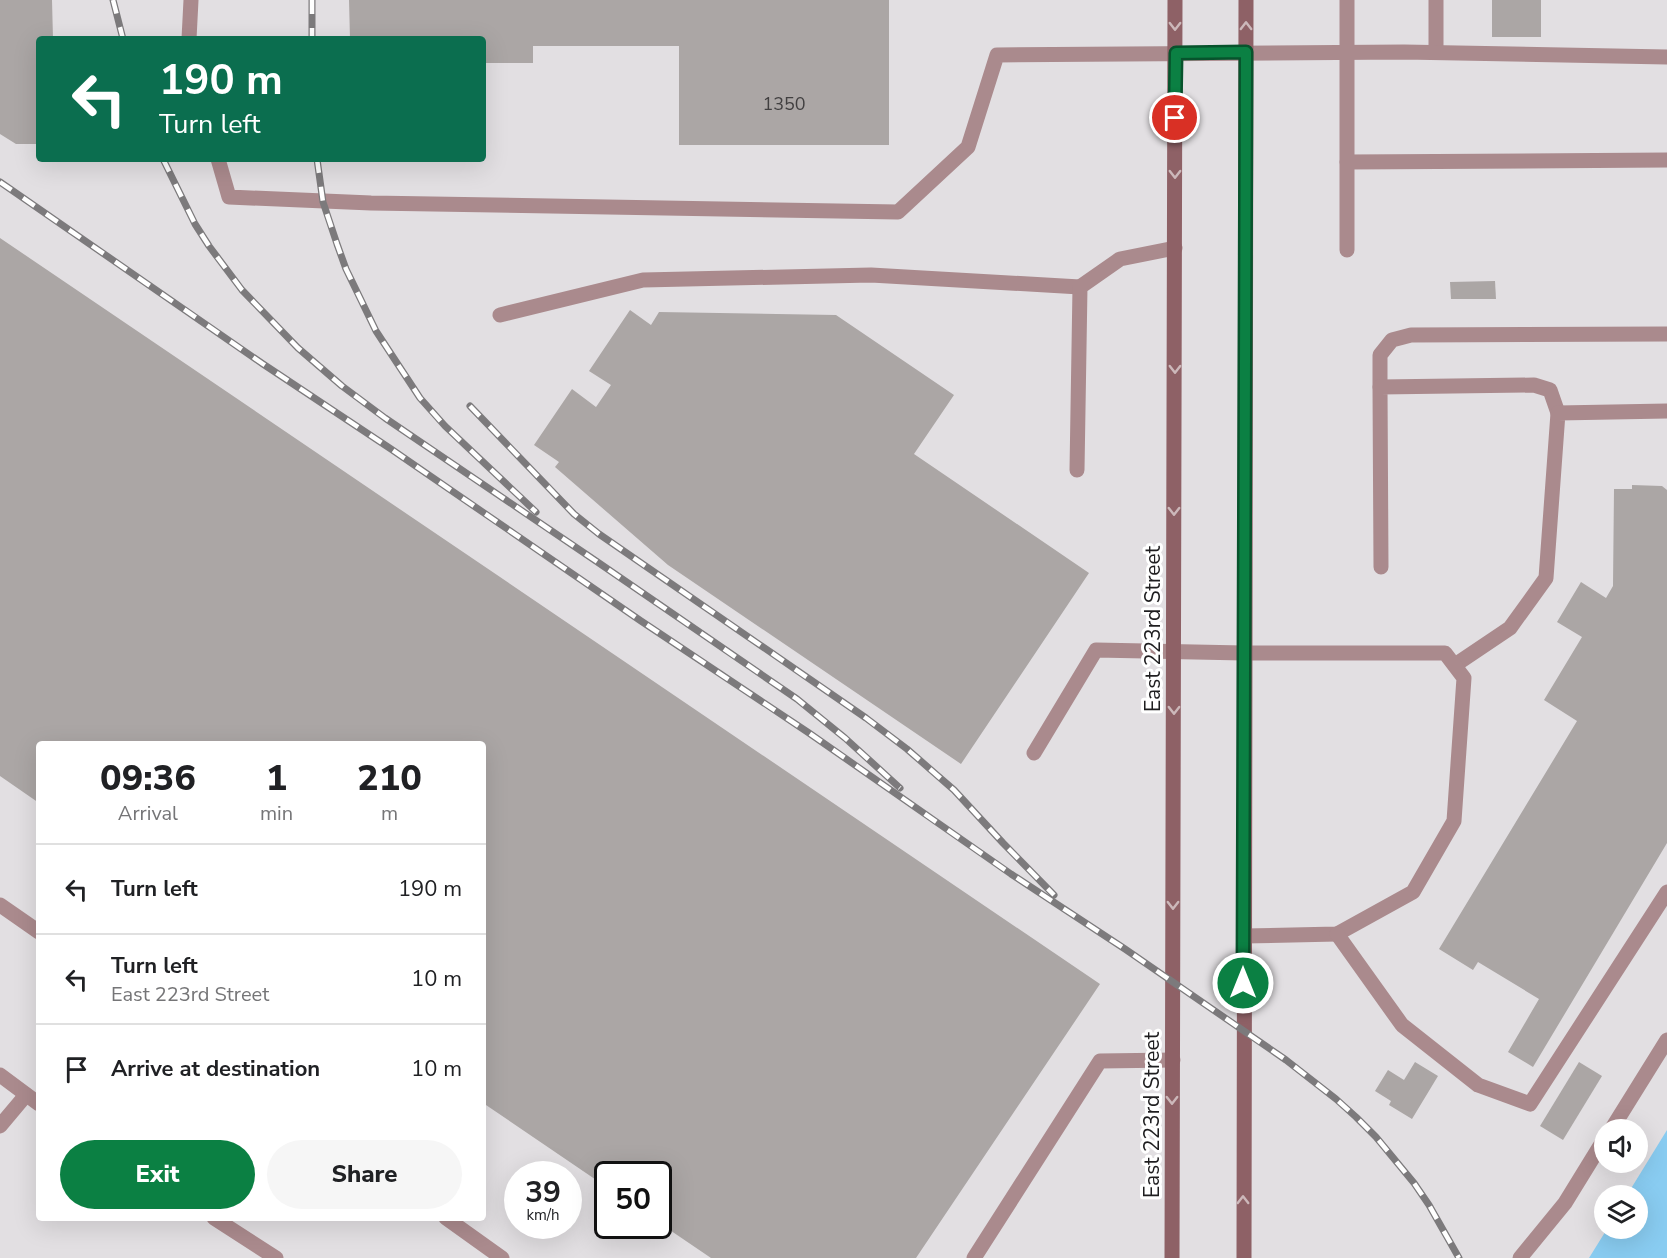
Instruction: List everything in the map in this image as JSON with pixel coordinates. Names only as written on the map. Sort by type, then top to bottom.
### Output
[{"type":"main road","name":"East 223rd Street","points":[[1172,1258],[1175,0]]},
{"type":"main road","points":[[1244,1258],[1246,0]]},
{"type":"lane","points":[[189,36],[191,0]]},
{"type":"lane","points":[[1347,0],[1347,250]]},
{"type":"lane","points":[[1436,0],[1436,52]]},
{"type":"lane","points":[[219,162],[229,197],[383,204],[898,212],[968,147],[997,55],[1436,52],[1667,57]]},
{"type":"lane","points":[[1347,162],[1667,160]]},
{"type":"lane","points":[[500,315],[643,280],[871,275],[1080,287],[1120,259],[1175,248]]},
{"type":"lane","points":[[1077,470],[1080,287]]},
{"type":"lane","points":[[1381,567],[1380,355],[1392,340],[1411,334],[1667,334]]},
{"type":"lane","points":[[1380,387],[1534,385],[1550,390],[1558,413],[1546,578],[1510,628],[1455,665]]},
{"type":"lane","points":[[1558,413],[1667,411]]},
{"type":"lane","points":[[1034,753],[1096,650],[1445,653],[1464,678],[1454,821],[1413,892],[1337,934],[1244,936]]},
{"type":"lane","points":[[1337,934],[1402,1025],[1478,1085],[1530,1104],[1667,892]]},
{"type":"lane","points":[[0,905],[36,930]]},
{"type":"lane","points":[[1618,1119],[1667,1040]]},
{"type":"lane","points":[[974,1258],[1100,1061],[1173,1060]]},
{"type":"lane","points":[[0,1076],[33,1100],[0,1126]]},
{"type":"lane","points":[[1520,1258],[1565,1203],[1594,1156]]},
{"type":"lane","points":[[219,1221],[276,1258]]},
{"type":"lane","points":[[450,1221],[502,1258]]},
{"type":"water","points":[[1667,1130],[1667,1258],[1589,1258],[1601,1239],[1648,1239],[1648,1185],[1633,1185],[1641,1173],[1648,1173],[1648,1161]]},
{"type":"building","points":[[0,0],[52,0],[53,36],[36,36],[36,144],[16,144],[0,134]]},
{"type":"building","points":[[349,0],[889,0],[889,145],[679,145],[679,46],[533,46],[533,63],[486,63],[486,36],[350,36]]},
{"type":"building","points":[[1492,0],[1541,0],[1541,37],[1492,37]]},
{"type":"building","points":[[0,238],[1100,984],[916,1258],[711,1258],[672,1232],[672,1161],[594,1161],[594,1178],[582,1170],[582,1161],[568,1161],[486,1105],[486,741],[36,741],[36,801],[0,776]]},
{"type":"building","points":[[1495,281],[1496,299],[1451,299],[1450,282]]},
{"type":"building","points":[[630,310],[651,325],[659,312],[836,315],[954,395],[914,454],[1089,573],[961,764],[668,565],[555,467],[559,462],[534,445],[572,389],[596,407],[611,385],[589,371]]},
{"type":"building","points":[[1632,485],[1662,486],[1667,490],[1667,843],[1533,1067],[1508,1052],[1539,999],[1478,962],[1473,970],[1439,949],[1577,721],[1544,700],[1582,637],[1557,622],[1581,582],[1606,598],[1613,586],[1614,489],[1632,489]]},
{"type":"building","points":[[1415,1062],[1438,1076],[1412,1119],[1389,1105],[1391,1101],[1375,1091],[1388,1070],[1404,1080]]},
{"type":"building","points":[[1579,1062],[1602,1076],[1563,1140],[1540,1126]]},
{"type":"railway","points":[[113,0],[122,36]]},
{"type":"railway","points":[[312,0],[312,36]]},
{"type":"railway","points":[[164,162],[195,224],[242,290],[298,348],[342,386],[385,418],[797,699],[845,738],[900,788]]},
{"type":"railway","points":[[317,162],[323,202],[337,244],[346,269],[376,331],[420,398],[445,426],[536,512]]},
{"type":"railway","points":[[0,182],[263,364],[809,733],[1011,874],[1286,1060],[1336,1099],[1376,1137],[1414,1183],[1459,1258]]},
{"type":"railway","points":[[470,406],[574,514],[599,534],[866,718],[907,749],[954,790],[1054,895]]},
{"type":"route","points":[[1175,118],[1176,53],[1246,52],[1243,983]]}]
